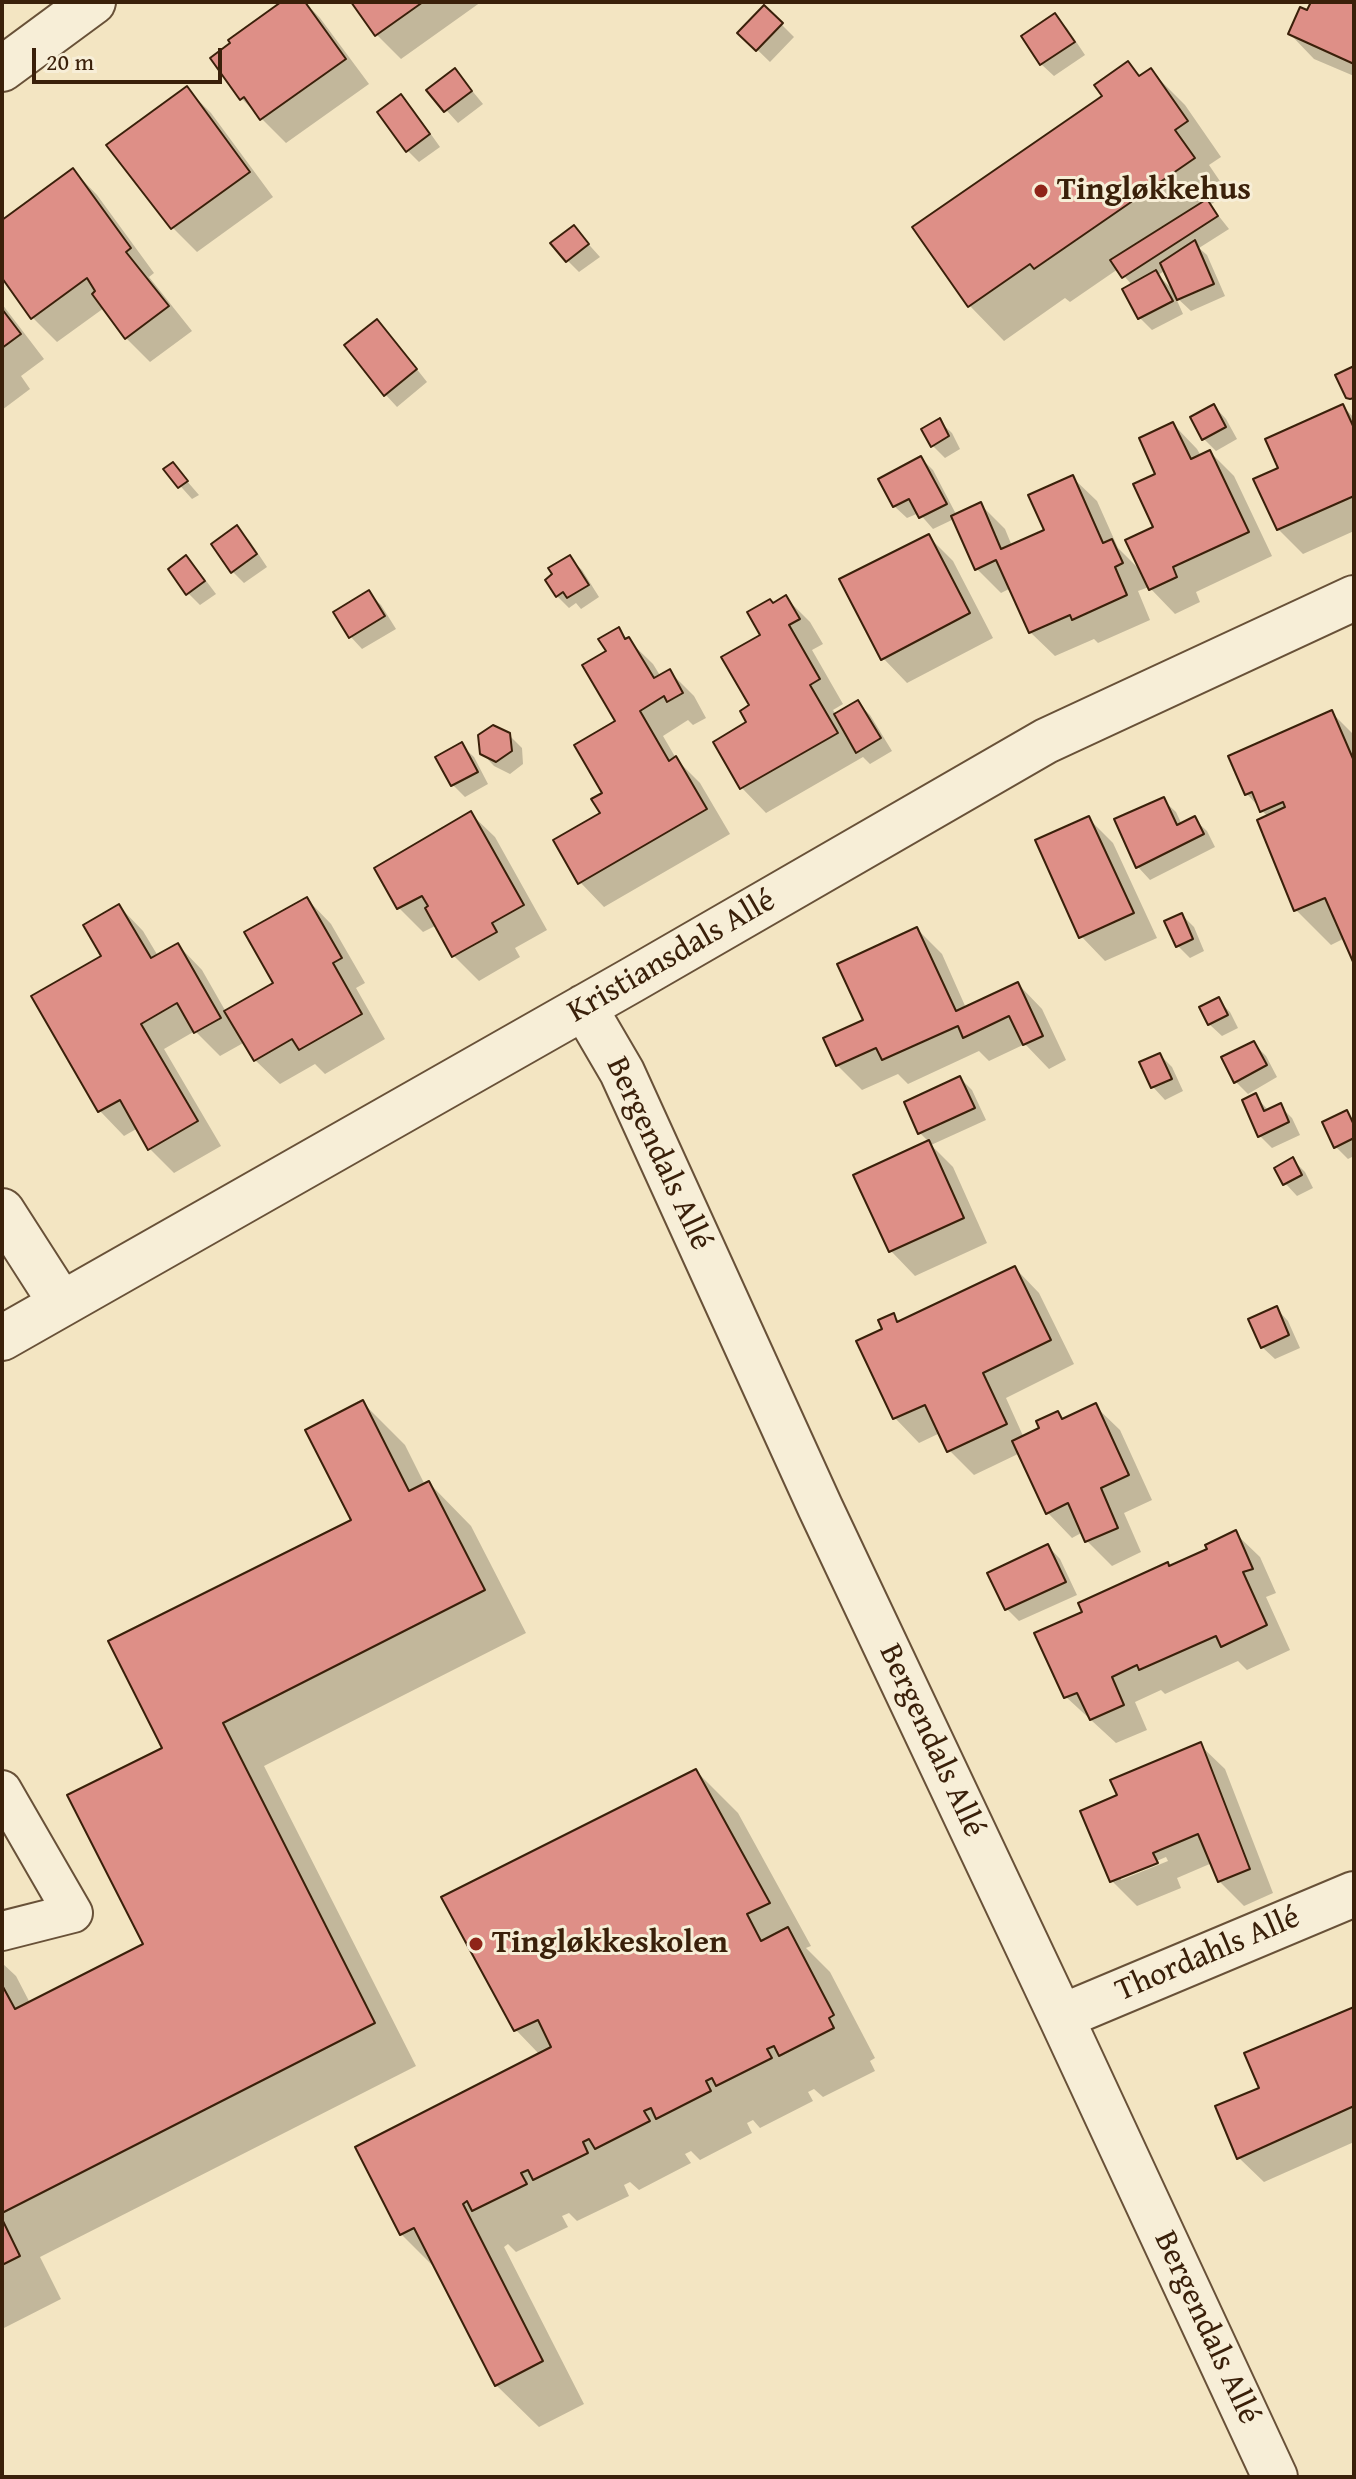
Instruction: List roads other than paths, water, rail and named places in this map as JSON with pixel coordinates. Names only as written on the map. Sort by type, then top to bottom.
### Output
[{"type":"street","points":[[2,69],[93,2]]},
{"type":"street","name":"Kristiansdals Allé","points":[[2,1338],[1046,741],[1354,598]]},
{"type":"street","name":"Bergendals Allé","points":[[584,1007],[622,1072],[820,1507],[1275,2477]]},
{"type":"street","points":[[2,1211],[61,1303]]},
{"type":"street","name":"Thordahls Allé","points":[[1061,2017],[1354,1894]]},
{"type":"lane","points":[[2,1790],[73,1913],[2,1931]]},
{"type":"place","name":"Tingløkkehus","points":[[1041,191]]},
{"type":"place","name":"Tingløkkeskolen","points":[[476,1944]]}]
